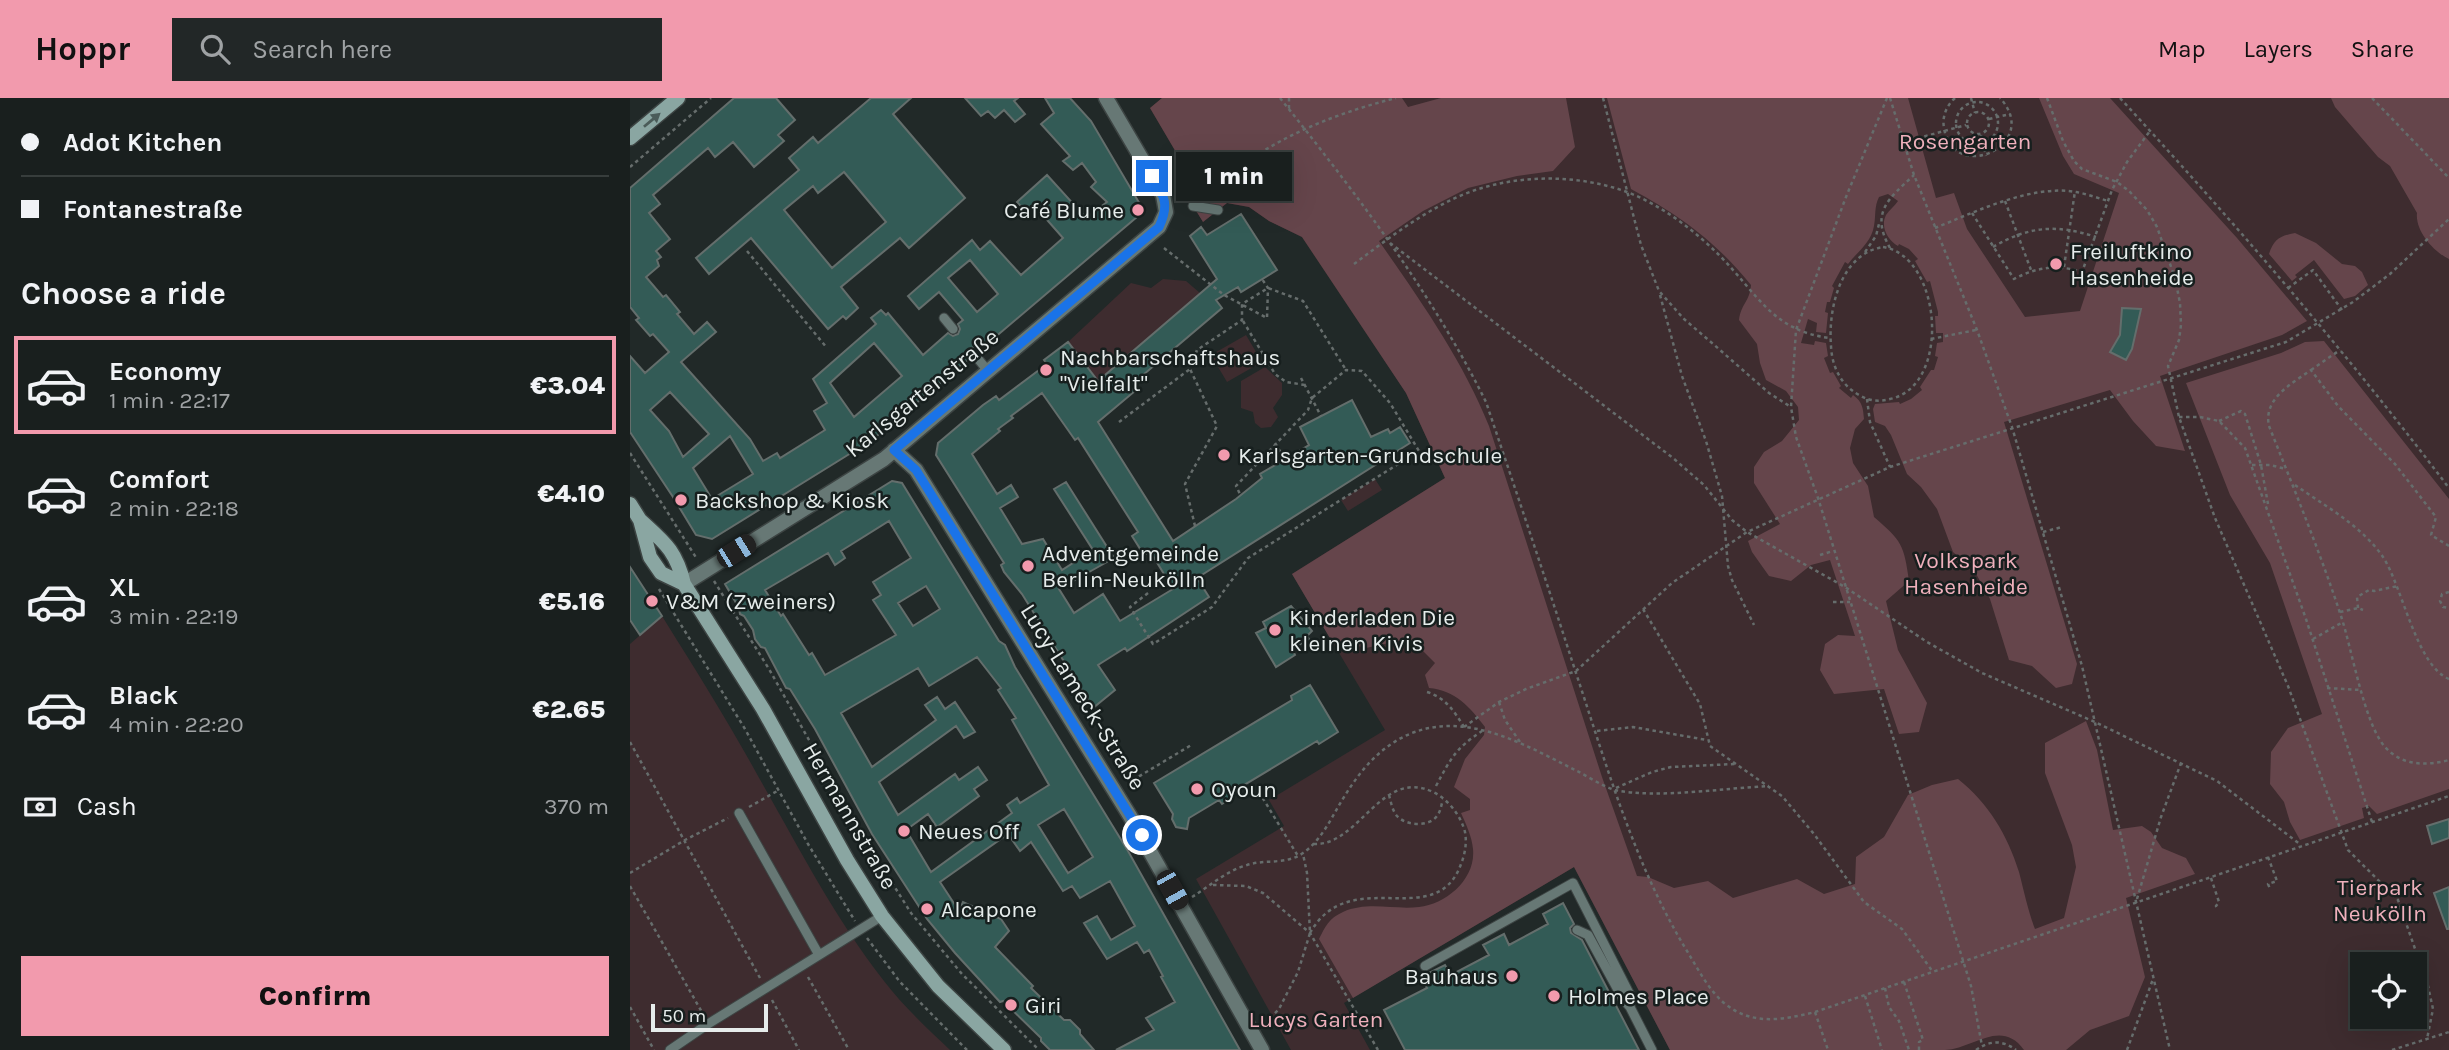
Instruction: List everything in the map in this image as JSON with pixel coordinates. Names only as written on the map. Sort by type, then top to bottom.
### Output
[{"type":"main road","points":[[630,138],[678,98]]},
{"type":"main road","name":"Hermannstraße","points":[[630,504],[635,524],[650,557],[661,573],[684,584]]},
{"type":"main road","name":"Hermannstraße","points":[[635,524],[667,545],[679,563],[684,584],[743,676],[847,860],[882,916],[939,986],[1004,1050]]},
{"type":"street","name":"Karlsgartenstraße","points":[[684,584],[894,450],[1159,227],[1166,212],[1163,195],[1105,98]]},
{"type":"street","name":"Lucy-Lameck-Straße","points":[[894,450],[916,470],[1130,816],[1262,1050]]},
{"type":"lane","points":[[1193,206],[1218,210]]},
{"type":"lane","points":[[944,318],[953,329]]},
{"type":"lane","points":[[974,354],[988,371]]},
{"type":"lane","points":[[739,813],[819,954]]},
{"type":"lane","points":[[1425,966],[1573,883],[1630,995],[1630,1007]]},
{"type":"lane","points":[[670,1050],[882,916]]},
{"type":"lane","points":[[1577,930],[1588,935],[1653,1050]]},
{"type":"path","points":[[630,167],[711,98]]},
{"type":"path","points":[[1280,98],[1388,240],[1444,326],[1486,402],[1613,789],[1650,879],[1677,934],[1708,986],[1724,1003],[1743,1015],[1762,1020],[1785,1019],[1815,1012],[2449,796]]},
{"type":"path","points":[[1289,98],[1289,110]]},
{"type":"path","points":[[1193,206],[1247,162],[1306,130],[1339,116],[1396,98]]},
{"type":"path","points":[[1603,98],[1641,244],[1659,291],[1682,376],[1714,468],[1724,511],[1732,580],[1754,625]]},
{"type":"path","points":[[1889,98],[1914,175],[1977,330],[2012,427],[2043,532],[2082,666],[2170,1050]]},
{"type":"path","points":[[1889,98],[1846,197],[1796,330],[1791,407],[1796,437],[1818,498],[1971,986],[1982,1046]]},
{"type":"path","points":[[1955,98],[1946,110],[1944,131],[1955,149],[1975,157],[1986,156],[2004,144],[2009,135],[2010,114],[2000,98]]},
{"type":"path","points":[[2047,98],[2063,141],[2074,161],[2082,169],[2117,182],[2129,191],[2147,210],[2157,227],[2175,278],[2180,303],[2179,340],[2168,366],[2179,417],[2215,519],[2278,660],[2348,850],[2398,900],[2428,986],[2433,1009],[2427,1039]]},
{"type":"path","points":[[2120,98],[2221,208],[2340,350],[2449,488]]},
{"type":"path","points":[[2372,98],[2449,178]]},
{"type":"path","points":[[1972,100],[1975,113]]},
{"type":"path","points":[[1972,100],[1990,106],[1998,117],[1997,130],[1989,141],[1983,144],[1969,143],[1956,128],[1959,112],[1972,100]]},
{"type":"path","points":[[1975,113],[1981,113],[1988,120],[1988,128],[1981,134],[1972,133],[1966,125],[1967,119],[1975,113]]},
{"type":"path","points":[[1988,120],[2010,114]]},
{"type":"path","points":[[1904,142],[1966,125]]},
{"type":"path","points":[[1972,214],[2014,279],[2031,271],[2053,266],[2082,272],[2117,182],[2127,162],[2151,131]]},
{"type":"path","points":[[1981,134],[1986,156]]},
{"type":"path","points":[[1864,252],[1883,247],[1891,248],[1907,257],[1922,282],[1929,304],[1931,339],[1924,373],[1911,390],[1892,399],[1867,399],[1849,388],[1833,362],[1831,323],[1841,282],[1876,236],[1882,212],[1914,175]]},
{"type":"path","points":[[1354,264],[1419,217],[1453,199],[1493,185],[1548,179],[1589,182],[1628,192],[1660,208],[1719,254],[1773,316],[1796,330],[1830,338]]},
{"type":"path","points":[[1935,228],[2005,201],[2042,191],[2075,191],[2108,201]]},
{"type":"path","points":[[2064,267],[2075,191]]},
{"type":"path","points":[[2005,201],[2031,271]]},
{"type":"path","points":[[1464,727],[1499,702],[1576,671],[1672,583],[1747,533],[1890,467],[2012,427],[2256,354],[2286,342],[2342,310],[2390,274],[2449,219]]},
{"type":"path","points":[[1880,221],[1884,237],[1891,248]]},
{"type":"path","points":[[1993,247],[2017,234],[2053,228],[2069,229],[2096,237]]},
{"type":"path","points":[[1388,240],[1673,458],[1704,485],[1724,511],[1747,533],[1845,587],[1927,642],[1982,673],[2095,722],[2217,781],[2301,845]]},
{"type":"path","points":[[1164,248],[1224,295],[1267,318],[1268,288],[1262,279]]},
{"type":"path","points":[[747,251],[827,348]]},
{"type":"path","points":[[2288,288],[2313,270],[2342,310]]},
{"type":"path","points":[[1242,304],[1268,288]]},
{"type":"path","points":[[1268,288],[1303,301],[1346,370]]},
{"type":"path","points":[[1659,291],[1684,319],[1769,393],[1791,407]]},
{"type":"path","points":[[1242,304],[1242,320],[1275,374],[1286,382],[1305,385]]},
{"type":"path","points":[[1119,422],[1189,369],[1197,350],[1242,320]]},
{"type":"path","points":[[1931,339],[1977,330]]},
{"type":"path","points":[[2340,350],[2286,387],[2269,408],[2269,426],[2340,612],[2373,726],[2387,750],[2413,763],[2449,760]]},
{"type":"path","points":[[1189,369],[1217,426],[1185,484],[1195,526]]},
{"type":"path","points":[[1148,593],[1130,607],[1153,644],[1212,607],[1248,558],[1419,451],[1390,403],[1363,371],[1346,370],[1312,398],[1308,410],[1236,486],[1240,494]]},
{"type":"path","points":[[2311,370],[2338,406],[2395,464],[2437,517],[2431,535],[2449,547]]},
{"type":"path","points":[[1301,379],[1321,416]]},
{"type":"path","points":[[1867,399],[1870,422],[1890,467]]},
{"type":"path","points":[[2219,421],[2241,411],[2245,414],[2261,465],[2270,513]]},
{"type":"path","points":[[2179,417],[2219,421],[2245,448],[2270,513],[2372,822]]},
{"type":"path","points":[[1275,443],[1284,458]]},
{"type":"path","points":[[630,453],[693,553]]},
{"type":"path","points":[[2252,465],[2286,469]]},
{"type":"path","points":[[2293,484],[2345,520],[2374,546],[2398,586],[2428,660],[2442,676],[2449,679]]},
{"type":"path","points":[[2043,532],[2063,527]]},
{"type":"path","points":[[1820,555],[1834,551]]},
{"type":"path","points":[[714,582],[775,678],[867,843],[911,913],[962,974],[1039,1050]]},
{"type":"path","points":[[2358,608],[2357,597],[2360,594],[2398,586]]},
{"type":"path","points":[[658,587],[725,694],[828,878],[861,930],[900,982],[967,1050]]},
{"type":"path","points":[[2449,592],[2442,594],[2440,601],[2443,607],[2449,608]]},
{"type":"path","points":[[1833,602],[1850,601]]},
{"type":"path","points":[[1643,608],[1700,704],[1707,740],[1716,752],[1782,796],[1864,902],[1902,929],[1933,972]]},
{"type":"path","points":[[2340,612],[2358,608],[2363,610]]},
{"type":"path","points":[[2312,640],[2343,622]]},
{"type":"path","points":[[2327,688],[2361,690]]},
{"type":"path","points":[[1427,692],[1439,696],[1451,706],[1464,727]]},
{"type":"path","points":[[1499,702],[1505,720],[1522,743]]},
{"type":"path","points":[[1180,904],[1242,866],[1301,855],[1313,844],[1361,772],[1384,750],[1412,733],[1437,726],[1464,727],[1522,743],[1613,789],[1653,793],[1769,786]]},
{"type":"path","points":[[1595,732],[1633,727],[1707,740]]},
{"type":"path","points":[[1437,786],[1453,754],[1482,731]]},
{"type":"path","points":[[630,742],[799,1050]]},
{"type":"path","points":[[1133,780],[1193,744]]},
{"type":"path","points":[[1613,789],[1671,767],[1735,764]]},
{"type":"path","points":[[2136,902],[2161,817],[2181,764]]},
{"type":"path","points":[[1270,1018],[1279,1009],[1298,972],[1310,933],[1325,912],[1345,901],[1385,896],[1402,899],[1427,896],[1446,888],[1463,860],[1466,841],[1458,815],[1443,799],[1432,792],[1417,789],[1401,790],[1377,803],[1352,828],[1329,844],[1313,844]]},
{"type":"path","points":[[630,873],[779,790]]},
{"type":"path","points":[[1259,792],[1301,855],[1307,873],[1310,933]]},
{"type":"path","points":[[1390,795],[1392,809],[1397,816],[1404,821],[1415,823],[1426,823],[1435,818],[1443,799]]},
{"type":"path","points":[[2268,857],[2277,881],[2268,884],[2270,889]]},
{"type":"path","points":[[2211,877],[2220,902],[2216,906],[2217,910]]},
{"type":"path","points":[[1210,886],[1246,886],[1263,893],[1310,933],[1377,1050]]},
{"type":"path","points":[[630,887],[708,1024]]},
{"type":"path","points":[[802,966],[849,1050]]},
{"type":"path","points":[[2127,1050],[2153,979]]},
{"type":"path","points":[[1904,982],[1923,1040],[1919,1042],[1919,1050]]},
{"type":"path","points":[[1885,988],[1889,1007],[1899,1021],[1909,1050]]},
{"type":"path","points":[[1864,995],[1882,1050]]},
{"type":"path","points":[[630,1007],[654,1050]]},
{"type":"path","points":[[1815,1012],[1828,1050]]},
{"type":"path","points":[[2392,1050],[2449,1032]]},
{"type":"path","points":[[1976,1050],[1998,1041],[2016,1050]]},
{"type":"green space","name":"Volkspark Hasenheide","points":[[1162,98],[2449,98],[2449,1050],[1670,1050],[1574,867],[1344,1003],[1370,1050],[1291,1050],[1196,879],[1284,826],[1269,800],[1385,730],[1292,574],[1445,478],[1406,393],[1302,237],[1269,221],[1249,207],[1227,203],[1203,222],[1177,180],[1180,159],[1150,108]]},
{"type":"green space","points":[[1163,279],[1186,281],[1200,293],[1098,381],[1068,342],[1131,283],[1151,288]]},
{"type":"green space","points":[[1246,335],[1262,362],[1227,382],[1211,355]]},
{"type":"green space","points":[[1265,367],[1282,383],[1282,395],[1273,408],[1278,417],[1271,427],[1261,428],[1255,423],[1253,412],[1241,408],[1241,381]]},
{"type":"green space","points":[[1375,479],[1382,490],[1348,511],[1341,500]]},
{"type":"green space","points":[[662,616],[849,932],[891,990],[950,1050],[630,1050],[630,644]]},
{"type":"shaded area","points":[[1162,98],[1402,98],[1408,107],[1441,98],[1566,98],[1575,147],[1553,171],[1517,176],[1468,188],[1423,211],[1379,241],[1453,354],[1489,426],[1602,777],[1637,876],[1648,877],[1674,888],[1708,881],[1733,898],[1797,879],[1824,894],[1855,884],[1856,857],[1884,837],[1908,795],[1932,785],[1958,779],[1988,809],[2003,832],[2019,872],[2035,929],[2064,918],[2076,867],[2072,845],[2045,773],[2045,743],[2086,721],[2097,750],[2113,830],[2142,826],[2151,832],[2162,848],[2186,858],[2195,874],[2126,898],[2145,977],[2129,1016],[2090,1030],[2066,1050],[2024,1050],[2006,1036],[1996,1036],[1945,1050],[1670,1050],[1574,867],[1353,998],[1319,939],[1338,914],[1371,906],[1409,908],[1429,905],[1449,895],[1464,880],[1473,860],[1473,849],[1461,813],[1470,810],[1470,799],[1454,787],[1465,759],[1484,735],[1485,727],[1474,713],[1454,696],[1429,688],[1425,675],[1435,663],[1419,647],[1398,641],[1366,648],[1331,640],[1292,574],[1445,478],[1406,393],[1302,237],[1269,221],[1249,207],[1227,203],[1203,222],[1177,180],[1180,159],[1150,108]]},
{"type":"shaded area","points":[[1607,98],[1908,98],[1936,198],[1954,193],[1967,229],[2025,317],[2080,311],[2119,193],[2074,174],[2063,156],[2039,98],[2110,98],[2237,238],[2307,321],[2282,335],[2160,376],[2185,451],[2156,446],[2110,390],[2004,422],[2077,664],[2072,684],[2056,688],[2032,666],[2009,660],[1990,599],[1975,572],[1953,552],[1937,509],[1921,487],[1907,474],[1885,426],[1875,422],[1875,404],[1900,404],[1922,390],[1920,387],[1931,370],[1934,370],[1938,357],[1935,356],[1937,343],[1943,342],[1943,333],[1936,333],[1935,316],[1938,316],[1938,312],[1930,281],[1927,282],[1915,261],[1918,259],[1909,249],[1899,244],[1898,246],[1886,233],[1884,220],[1898,201],[1888,194],[1879,197],[1877,201],[1870,237],[1848,264],[1845,262],[1832,286],[1834,288],[1825,312],[1828,313],[1826,333],[1816,332],[1817,323],[1808,319],[1801,343],[1826,343],[1828,356],[1824,358],[1830,373],[1833,372],[1841,386],[1839,388],[1851,398],[1853,395],[1862,406],[1864,419],[1855,429],[1850,448],[1853,463],[1868,486],[1874,517],[1891,532],[1903,551],[1909,581],[1886,601],[1898,650],[1927,703],[1919,732],[1899,734],[1884,689],[1834,694],[1820,670],[1825,644],[1838,635],[1855,636],[1830,560],[1811,565],[1791,581],[1769,576],[1752,552],[1748,541],[1780,524],[1754,483],[1754,467],[1764,452],[1782,441],[1799,420],[1798,407],[1786,391],[1766,380],[1757,344],[1739,320],[1751,285],[1710,242],[1666,209],[1631,189]]},
{"type":"shaded area","points":[[2331,98],[2449,98],[2449,259],[2437,251],[2422,234],[2417,213],[2390,166],[2378,157],[2335,107]]},
{"type":"shaded area","points":[[2295,233],[2316,243],[2342,264],[2355,266],[2362,272],[2368,285],[2355,296],[2344,299],[2314,260],[2295,275],[2297,277],[2292,281],[2269,254],[2278,239]]},
{"type":"shaded area","points":[[2324,341],[2449,499],[2449,789],[2377,814],[2369,806],[2362,808],[2364,818],[2300,840],[2290,822],[2284,802],[2270,784],[2271,752],[2288,728],[2322,714],[2270,563],[2230,495],[2186,383],[2281,353],[2305,342]]},
{"type":"building","points":[[734,98],[776,98],[795,120],[778,135],[784,141],[754,167],[733,142],[715,157],[708,148],[653,195],[660,204],[649,213],[670,239],[656,251],[661,257],[657,260],[659,266],[646,277],[663,297],[666,295],[680,312],[677,314],[694,334],[707,322],[716,332],[681,362],[750,439],[763,461],[777,453],[780,458],[825,430],[814,411],[827,403],[813,379],[876,324],[871,318],[881,310],[886,315],[888,313],[923,355],[948,333],[953,336],[958,334],[958,324],[963,320],[939,292],[919,309],[908,296],[972,240],[980,250],[990,241],[1021,275],[1063,238],[1034,205],[1025,211],[1017,202],[1047,175],[1086,218],[1107,202],[1091,187],[1096,182],[1082,163],[1073,170],[1063,161],[1070,156],[1041,124],[1054,113],[1045,98],[1070,98],[1091,121],[1144,211],[980,350],[974,347],[969,349],[969,359],[872,440],[712,539],[696,535],[630,432],[630,356],[645,373],[669,352],[636,320],[639,318],[630,307],[630,188]],"holes":[[[970,260],[998,294],[977,312],[948,278]],[[874,343],[902,376],[854,417],[830,383]],[[670,392],[709,434],[683,457],[669,431],[650,410]],[[730,436],[753,474],[712,499],[693,468]]]},
{"type":"building","points":[[871,98],[911,98],[893,114],[965,198],[909,248],[900,238],[841,287],[858,308],[846,319],[843,316],[828,329],[751,238],[709,274],[696,258],[799,170],[789,158],[813,137],[818,143]],"holes":[[[844,172],[886,222],[832,268],[784,210],[813,186],[818,193]]]},
{"type":"building","points":[[965,98],[1018,98],[1014,101],[1025,114],[1015,122],[1004,110],[995,118],[988,111],[981,116]]},
{"type":"building","points":[[1241,214],[1277,270],[1241,292],[1238,287],[1216,300],[1222,308],[1130,386],[1135,391],[1098,422],[1173,541],[1236,499],[1262,478],[1260,474],[1309,445],[1300,427],[1352,400],[1371,437],[1388,429],[1390,433],[1400,427],[1410,443],[1197,578],[1209,597],[1127,651],[1125,648],[1098,665],[1115,690],[1093,708],[1022,594],[1004,572],[1001,565],[1004,563],[936,455],[938,443],[983,405],[996,396],[999,400],[1047,364],[1044,360],[1068,342],[1098,381],[1217,279],[1190,236],[1201,227],[1207,235]],"holes":[[[1042,393],[1075,440],[1078,438],[1138,532],[1132,536],[1144,555],[1150,551],[1173,589],[1120,621],[1103,594],[1074,613],[1059,589],[1114,558],[1066,482],[1054,489],[1093,550],[1062,570],[1043,539],[1022,544],[1000,508],[1018,497],[1011,485],[997,494],[972,454],[1000,431],[998,429],[1013,418],[1011,416]]]},
{"type":"building","points":[[2122,308],[2141,309],[2132,349],[2126,360],[2110,352],[2120,335]]},
{"type":"building","points":[[892,481],[902,483],[999,641],[1005,645],[1015,667],[1128,851],[1240,1050],[1116,1050],[1154,1030],[1146,1018],[1175,1002],[1161,977],[1163,976],[1149,950],[1144,953],[1137,942],[1107,959],[1084,923],[1097,916],[1111,940],[1135,926],[1110,881],[1080,898],[1072,886],[1063,891],[1031,842],[1020,851],[1008,834],[940,882],[959,911],[963,902],[1001,919],[1009,931],[995,947],[1033,986],[1031,988],[1064,1020],[1070,1020],[1080,1030],[1080,1034],[1094,1050],[1050,1050],[1003,1001],[1000,1002],[927,919],[872,834],[815,729],[790,689],[786,688],[765,648],[755,639],[753,630],[740,614],[725,584]],"holes":[[[889,521],[911,558],[873,582],[881,595],[873,600],[896,635],[825,675],[765,590],[828,553],[835,565],[845,558],[841,551]],[[926,586],[940,609],[913,626],[898,603]],[[977,657],[1001,688],[998,690],[1016,718],[1012,720],[1049,785],[1020,803],[1017,798],[1007,805],[1012,813],[931,872],[906,830],[928,814],[937,827],[979,796],[974,789],[987,780],[978,767],[959,780],[955,774],[898,815],[879,782],[956,726],[964,738],[975,732],[955,702],[945,709],[937,697],[925,705],[936,720],[872,767],[841,713],[918,668],[929,686]],[[1064,809],[1093,857],[1068,873],[1038,825]]]},
{"type":"building","points":[[630,567],[662,616],[640,635],[630,620]]},
{"type":"building","points":[[1291,606],[1312,631],[1307,636],[1309,639],[1292,649],[1295,655],[1276,667],[1256,633],[1266,628],[1263,622]]},
{"type":"building","points":[[1310,685],[1338,732],[1319,744],[1317,741],[1231,793],[1233,797],[1222,804],[1219,800],[1189,818],[1187,829],[1176,827],[1173,814],[1154,783],[1292,700],[1291,696]]},
{"type":"building","points":[[2449,819],[2449,838],[2432,844],[2427,826]]},
{"type":"building","points":[[2449,887],[2449,929],[2447,929],[2434,893]]},
{"type":"building","name":"Bauhaus","points":[[1563,903],[1574,924],[1570,928],[1571,933],[1582,940],[1639,1050],[1405,1050],[1384,1010],[1427,988],[1421,977],[1445,965],[1451,975],[1489,955],[1483,945],[1504,934],[1509,945],[1548,924],[1543,914]]},
{"type":"place","name":"Café Blume","points":[[1138,210]]},
{"type":"place","name":"Freiluftkino Hasenheide","points":[[2056,264]]},
{"type":"place","name":"Nachbarschaftshaus \"Vielfalt\"","points":[[1046,370]]},
{"type":"place","name":"Karlsgarten-Grundschule","points":[[1224,455]]},
{"type":"place","name":"Backshop & Kiosk","points":[[681,500]]},
{"type":"place","name":"Adventgemeinde Berlin-Neukölln","points":[[1028,566]]},
{"type":"place","name":"V&M (Zweiners)","points":[[652,601]]},
{"type":"place","name":"Kinderladen Die kleinen Kivis","points":[[1275,630]]},
{"type":"place","name":"Oyoun","points":[[1197,789]]},
{"type":"place","name":"Neues Off","points":[[904,831]]},
{"type":"place","name":"Alcapone","points":[[927,909]]},
{"type":"place","name":"Bauhaus","points":[[1512,976]]},
{"type":"place","name":"Holmes Place","points":[[1554,996]]},
{"type":"place","name":"Giri","points":[[1011,1005]]},
{"type":"route","points":[[1142,835],[916,470],[894,450],[1159,227],[1166,212],[1163,195],[1152,176]]},
{"type":"park label","name":"Rosengarten","points":[[1965,141]]},
{"type":"park label","name":"Tierpark Neukölln","points":[[2380,900]]},
{"type":"park label","name":"Lucys Garten","points":[[1316,1019]]}]
